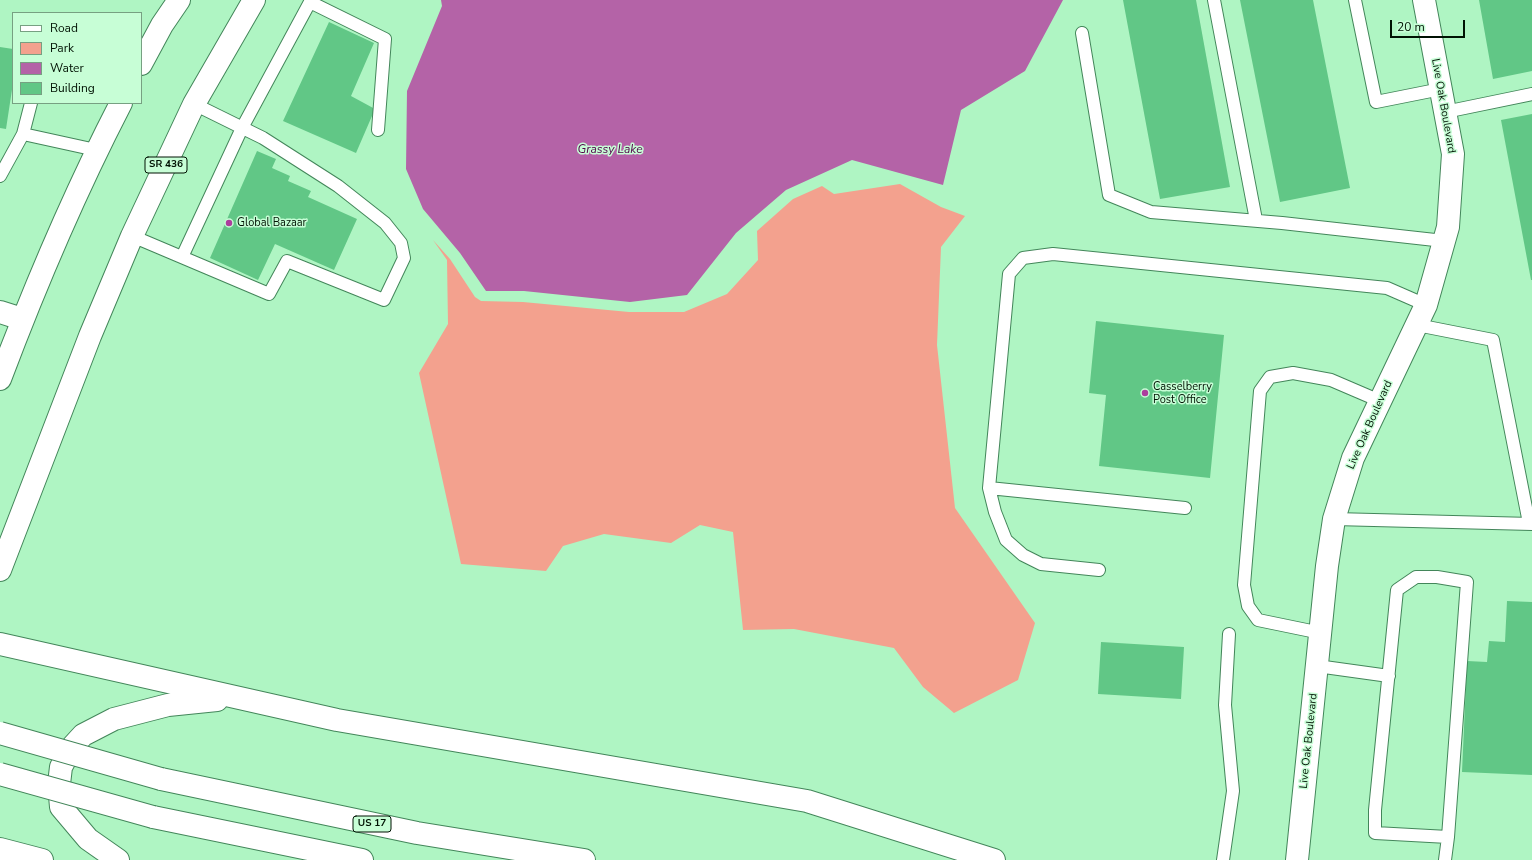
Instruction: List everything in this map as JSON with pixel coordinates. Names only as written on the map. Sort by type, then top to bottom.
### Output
[{"type":"main road","points":[[142,62],[162,25],[179,0]]},
{"type":"main road","name":"SR 436","points":[[0,570],[87,343],[132,236],[194,104],[254,0]]},
{"type":"main road","name":"Live Oak Boulevard","points":[[1297,860],[1327,566],[1334,519],[1353,458],[1426,305],[1448,227],[1453,154],[1424,0]]},
{"type":"main road","points":[[0,379],[22,319],[96,150],[120,104]]},
{"type":"main road","points":[[0,312],[22,319]]},
{"type":"main road","points":[[0,644],[337,720],[807,801],[994,860]]},
{"type":"main road","points":[[118,860],[88,838],[61,807],[59,784],[61,767],[72,747],[83,735],[114,719],[168,705],[234,698]]},
{"type":"main road","name":"US 17","points":[[0,733],[161,779],[417,833],[584,860]]},
{"type":"main road","points":[[0,774],[153,817],[362,860]]},
{"type":"main road","points":[[0,849],[42,860]]},
{"type":"lane","points":[[1214,0],[1256,220]]},
{"type":"lane","points":[[1355,0],[1376,102],[1441,89]]},
{"type":"lane","points":[[182,257],[242,128],[309,1],[385,38],[378,130]]},
{"type":"lane","points":[[1082,33],[1109,195],[1151,212],[1256,220],[1444,241]]},
{"type":"lane","points":[[1445,112],[1532,94]]},
{"type":"lane","points":[[0,176],[24,134],[31,104]]},
{"type":"lane","points":[[132,236],[269,294],[287,261],[384,300],[404,258],[401,243],[385,223],[338,186],[263,138],[194,104]]},
{"type":"lane","points":[[24,134],[96,150]]},
{"type":"lane","points":[[1099,570],[1041,564],[1023,554],[1006,540],[995,512],[989,488],[1009,274],[1023,258],[1053,254],[1387,288],[1426,305]]},
{"type":"lane","points":[[1334,519],[1531,524],[1493,340],[1417,325]]},
{"type":"lane","points":[[1321,633],[1258,620],[1248,606],[1244,585],[1260,391],[1270,377],[1293,373],[1331,380],[1380,401]]},
{"type":"lane","points":[[989,488],[1185,508]]},
{"type":"lane","points":[[1445,860],[1448,837],[1467,582],[1437,577],[1416,577],[1397,590],[1375,834],[1448,837]]},
{"type":"lane","points":[[1223,860],[1233,791],[1224,705],[1229,634]]},
{"type":"lane","points":[[1317,666],[1389,676]]},
{"type":"green space","points":[[900,184],[941,207],[965,216],[941,247],[937,345],[955,508],[1035,623],[1018,680],[954,713],[923,687],[894,648],[794,629],[743,630],[733,532],[700,525],[671,543],[604,534],[563,546],[546,571],[461,564],[419,373],[448,324],[447,260],[433,240],[450,259],[475,297],[481,301],[523,302],[629,312],[684,312],[727,294],[758,260],[757,231],[793,199],[822,186],[834,194]]},
{"type":"water","name":"Grassy Lake","points":[[441,0],[1063,0],[1025,71],[961,110],[943,185],[852,160],[786,190],[736,233],[687,295],[630,302],[524,291],[486,291],[460,253],[423,209],[406,169],[407,91],[442,6]]},
{"type":"building","points":[[1123,0],[1196,0],[1230,187],[1160,199]]},
{"type":"building","points":[[1240,0],[1313,0],[1350,188],[1280,202]]},
{"type":"building","points":[[1479,0],[1532,0],[1532,71],[1493,79]]},
{"type":"building","points":[[329,22],[374,43],[351,96],[375,109],[356,153],[283,121]]},
{"type":"building","points":[[0,47],[12,49],[12,90],[6,129],[0,128]]},
{"type":"building","points":[[1532,114],[1532,280],[1531,280],[1501,120]]},
{"type":"building","points":[[257,151],[276,159],[272,168],[290,176],[288,181],[311,191],[308,197],[357,219],[334,270],[275,244],[258,280],[210,258]]},
{"type":"building","points":[[1096,321],[1224,335],[1210,478],[1099,466],[1106,395],[1089,393]]},
{"type":"building","points":[[1507,601],[1532,602],[1532,775],[1462,772],[1467,661],[1487,662],[1489,641],[1505,642]]},
{"type":"building","points":[[1101,642],[1184,647],[1181,699],[1098,694]]},
{"type":"place","name":"Global Bazaar","points":[[229,223]]},
{"type":"place","name":"Casselberry Post Office","points":[[1145,393]]}]
